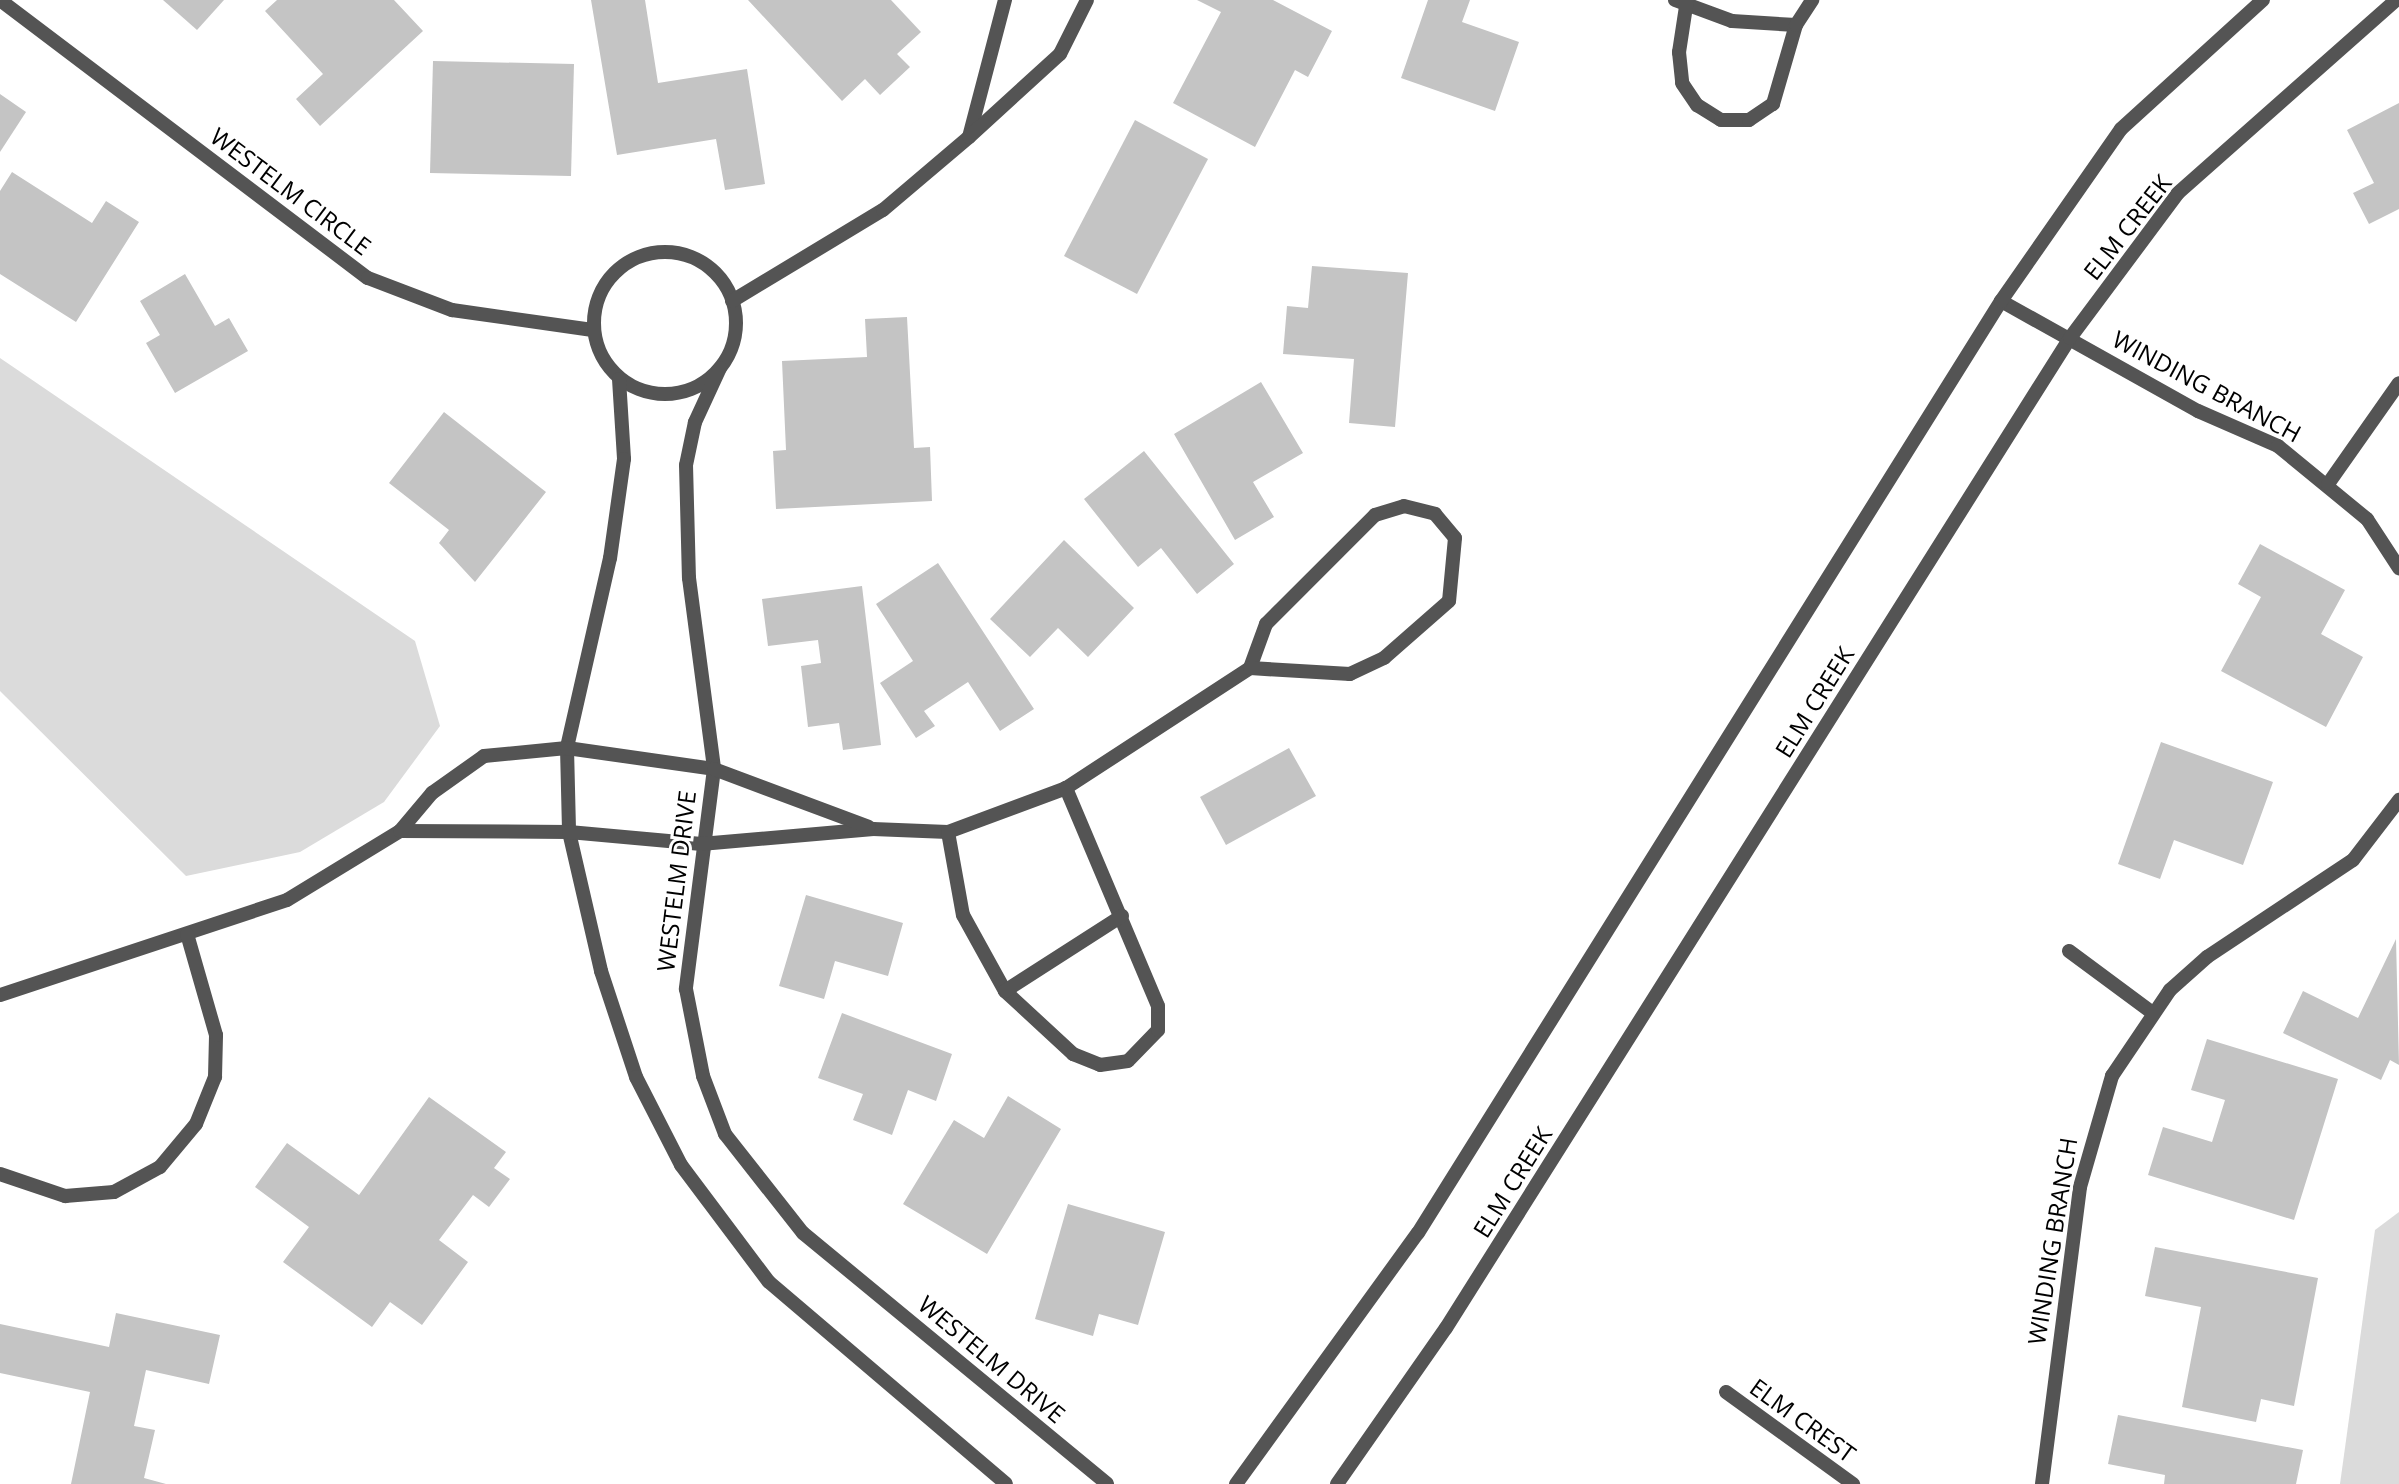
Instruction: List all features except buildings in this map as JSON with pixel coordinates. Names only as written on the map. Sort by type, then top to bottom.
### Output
[{"type":"street","name":"WESTELM CIRCLE","points":[[0,0],[368,278],[452,310],[593,330]]},
{"type":"street","points":[[969,138],[1005,0]]},
{"type":"street","points":[[732,302],[883,210],[969,138],[1060,54],[1087,0]]},
{"type":"street","points":[[1796,25],[1732,21],[1683,2],[1682,83],[1697,105],[1721,120],[1749,120],[1773,104],[1796,25],[1812,0]]},
{"type":"street","points":[[1236,1484],[1418,1233],[2001,300],[2121,129],[2263,0]]},
{"type":"street","name":"ELM CREEK","points":[[1337,1484],[1446,1328],[2070,338],[2178,194],[2396,0]]},
{"type":"street","points":[[657,250],[685,253],[710,266],[732,302],[733,344],[720,368],[699,387],[672,395],[644,392],[619,379],[601,357],[593,330],[596,302],[609,277],[630,259],[657,250]]},
{"type":"street","name":"WINDING BRANCH","points":[[2001,300],[2198,411],[2278,446],[2328,484],[2367,519],[2399,568]]},
{"type":"street","name":"WESTELM DRIVE","points":[[720,368],[695,422],[686,465],[688,578],[713,769],[701,844],[686,989],[694,1041],[725,1134],[803,1233],[1107,1484]]},
{"type":"street","points":[[619,379],[622,471],[567,748],[569,832],[601,971],[636,1077],[721,1224],[769,1282],[1006,1484]]},
{"type":"street","points":[[2328,484],[2399,383]]},
{"type":"street","points":[[400,831],[569,832],[701,844],[873,829],[948,832],[1066,788],[1250,668],[1350,674],[1384,658],[1449,601],[1455,538],[1435,514],[1404,506],[1375,515],[1266,624],[1250,668]]},
{"type":"street","points":[[0,995],[287,900],[400,831],[432,793],[484,756],[567,748],[713,769],[873,829]]},
{"type":"street","points":[[948,832],[963,915],[1005,991],[1073,1054],[1100,1065],[1128,1061],[1158,1030],[1158,1006],[1066,788]]},
{"type":"street","name":"WINDING BRANCH","points":[[2042,1484],[2086,1149],[2112,1076],[2150,1011],[2207,957],[2353,860],[2399,800]]},
{"type":"street","points":[[1005,991],[1122,916]]},
{"type":"street","points":[[0,1174],[65,1196],[114,1192],[160,1167],[196,1124],[215,1077],[216,1035],[187,934]]},
{"type":"street","points":[[2068,951],[2150,1011]]},
{"type":"street","name":"ELM CREST","points":[[1726,1392],[1853,1484]]},
{"type":"shaded area","points":[[0,358],[415,641],[440,726],[384,802],[300,852],[186,876],[0,691]]},
{"type":"shaded area","points":[[2399,1212],[2399,1484],[2340,1484],[2375,1230]]}]
